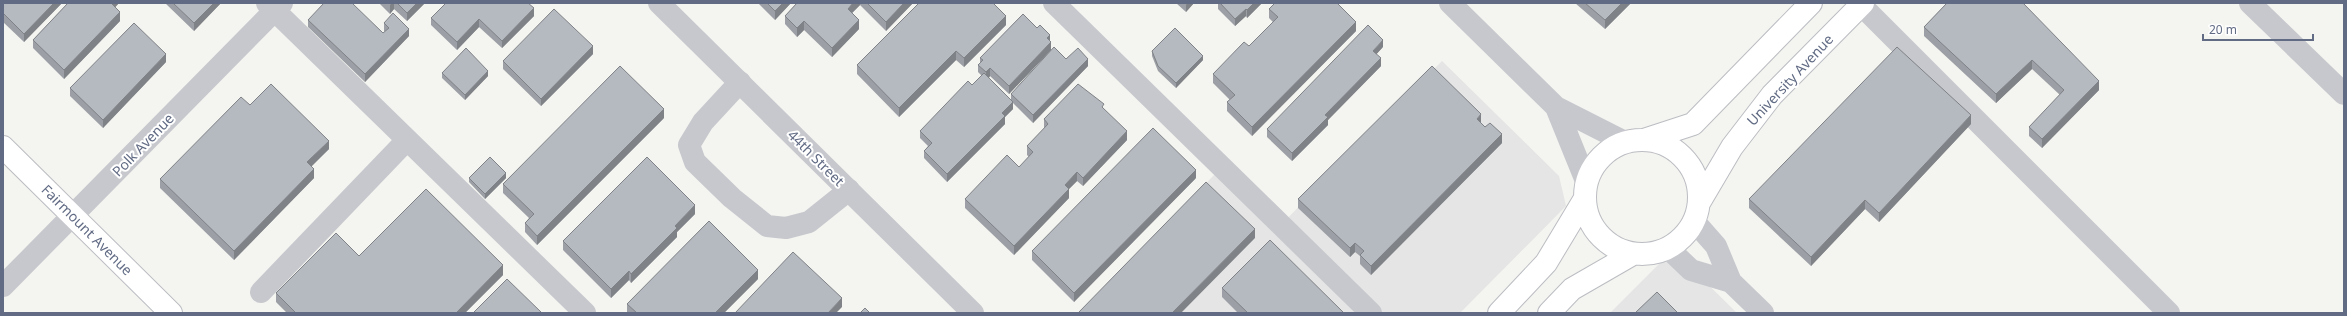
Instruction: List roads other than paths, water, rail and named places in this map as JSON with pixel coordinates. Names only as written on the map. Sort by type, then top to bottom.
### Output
[{"type":"main road","points":[[1500,313],[1546,263],[1585,191],[1595,164],[1608,150],[1693,124],[1812,3]]},
{"type":"main road","name":"University Avenue","points":[[1697,212],[1732,147],[1772,95],[1862,4]]},
{"type":"main road","points":[[1585,191],[1588,219],[1598,236],[1613,248],[1631,254],[1650,255],[1668,248],[1684,237],[1697,212],[1698,184],[1691,167],[1683,157],[1663,143],[1634,141]]},
{"type":"main road","name":"Fairmount Avenue","points":[[3,147],[171,313]]},
{"type":"main road","points":[[1549,313],[1572,289],[1631,254]]},
{"type":"street","name":"44th Street","points":[[659,3],[973,313]]},
{"type":"street","points":[[1054,3],[1371,313]]},
{"type":"street","points":[[1450,3],[1556,107],[1634,141]]},
{"type":"street","points":[[2250,3],[2344,94]]},
{"type":"street","points":[[1862,4],[2169,313]]},
{"type":"street","points":[[274,5],[407,140],[585,313]]},
{"type":"street","name":"Polk Avenue","points":[[3,286],[73,216],[274,5]]},
{"type":"street","points":[[740,82],[703,122],[689,145],[695,162],[732,198],[767,226],[786,228],[809,222],[849,190]]},
{"type":"street","points":[[1556,107],[1585,191]]},
{"type":"street","points":[[261,292],[407,140]]},
{"type":"street","points":[[1697,212],[1716,246],[1731,282],[1763,313]]},
{"type":"street","points":[[1668,248],[1691,270],[1731,282]]}]
